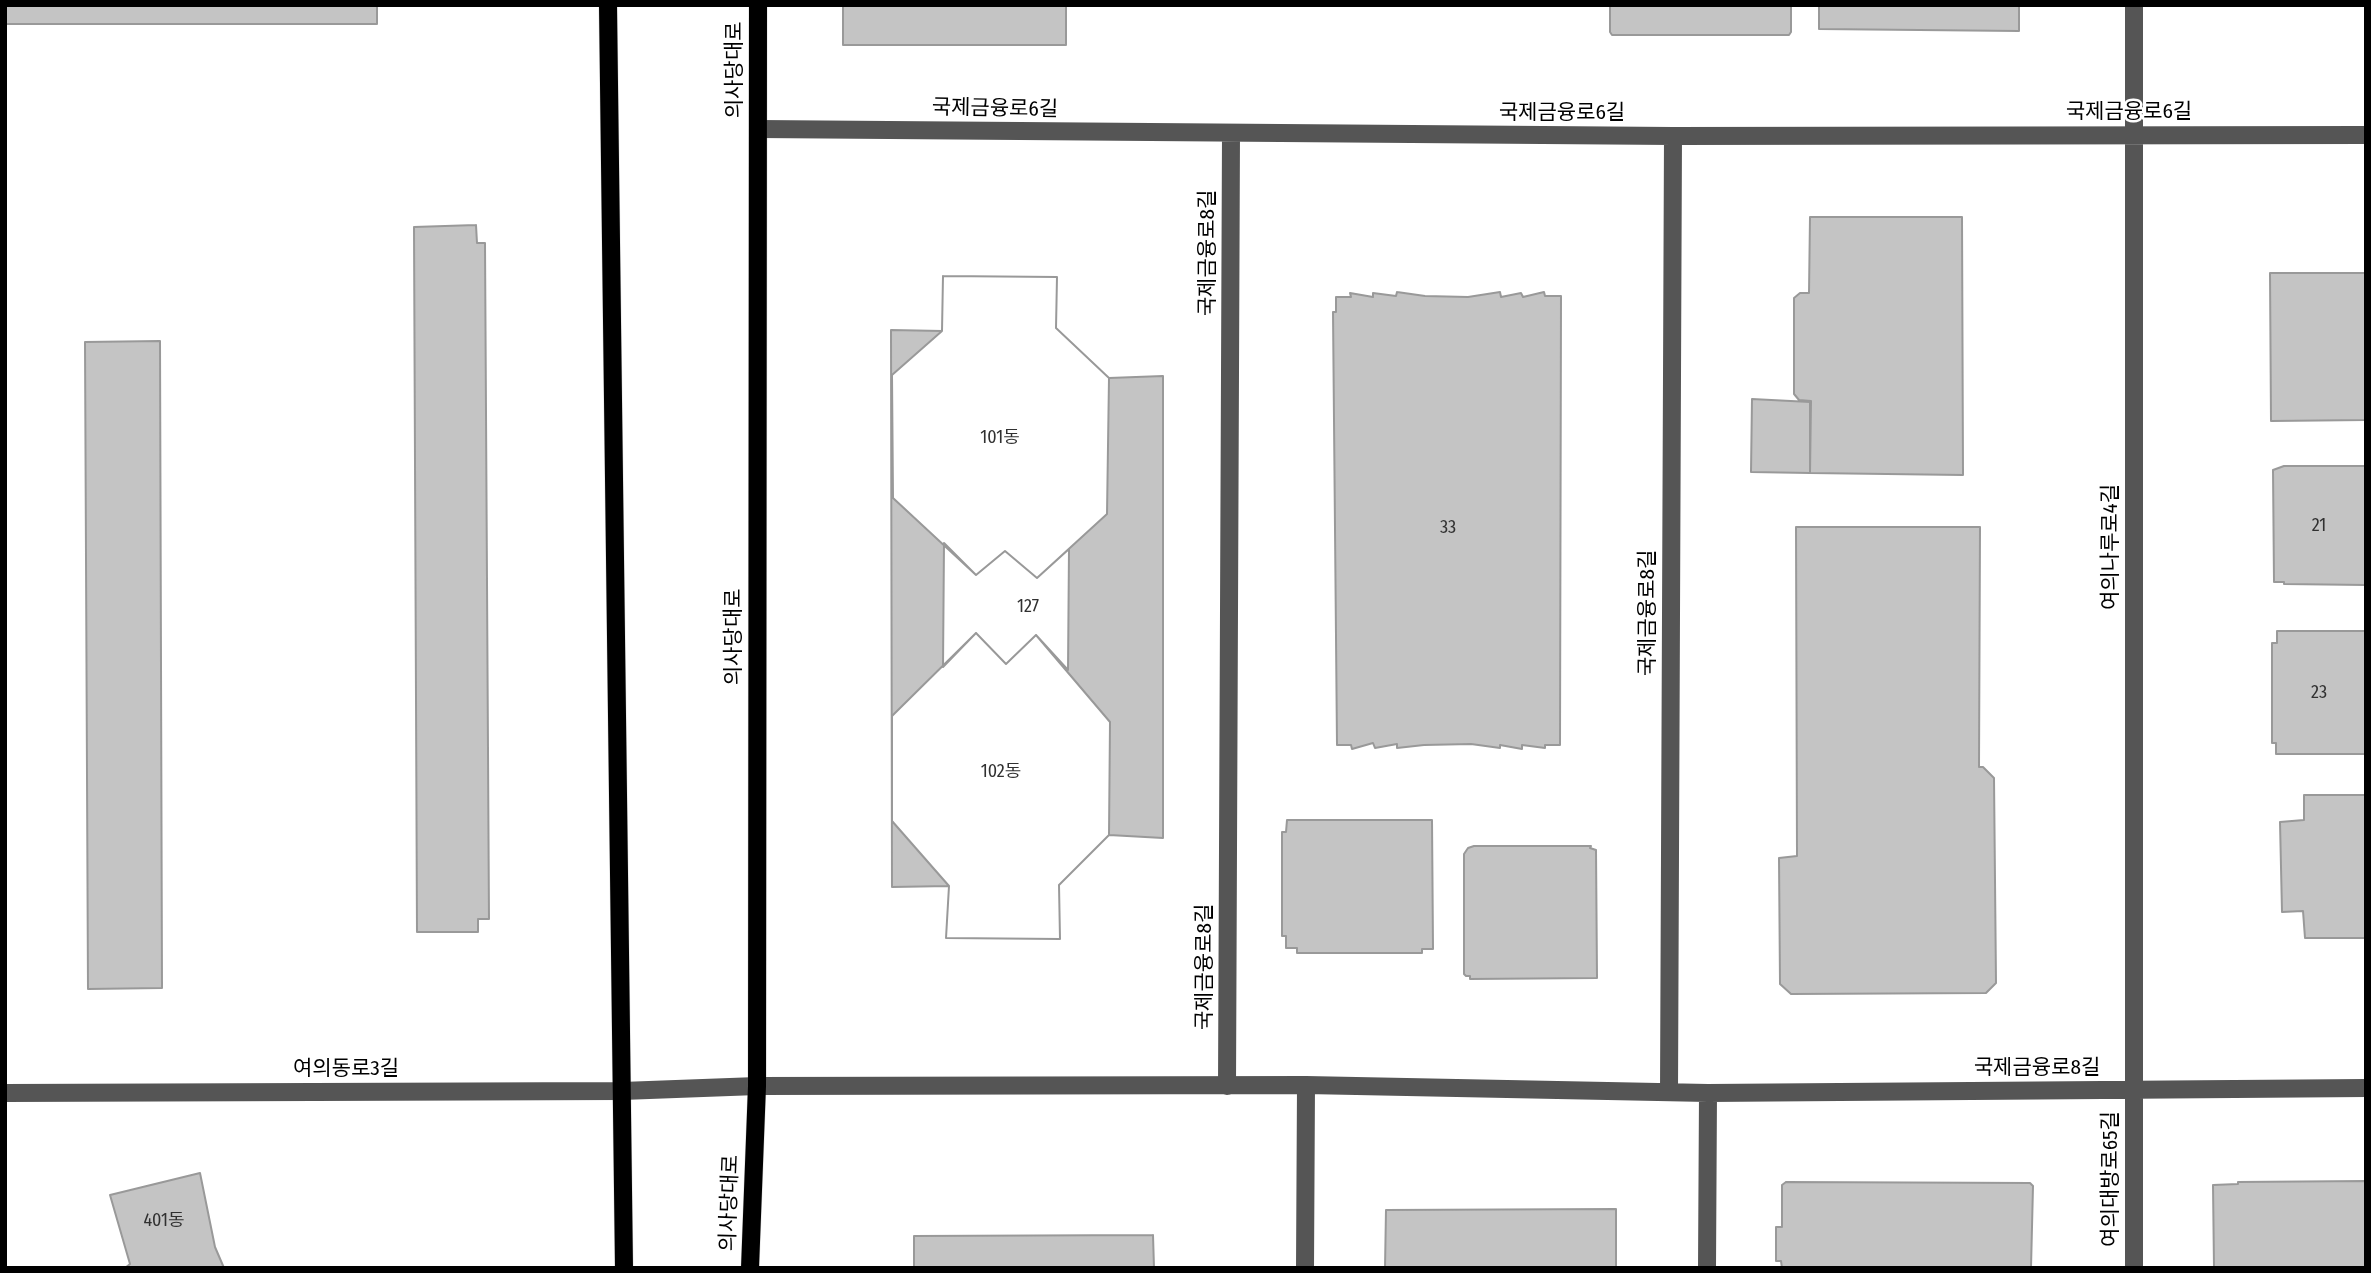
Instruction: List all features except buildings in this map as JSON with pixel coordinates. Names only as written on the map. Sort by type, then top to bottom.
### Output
[{"type":"main road","points":[[608,5],[625,1268]]},
{"type":"main road","name":"의사당대로","points":[[750,1268],[757,1086],[758,5]]},
{"type":"street","name":"여의나루로4길","points":[[2134,5],[2134,1090]]},
{"type":"street","name":"국제금융로6길","points":[[758,129],[1673,136],[2366,135]]},
{"type":"street","name":"국제금융로8길","points":[[1227,1086],[1231,134]]},
{"type":"street","name":"국제금융로8길","points":[[1669,1090],[1673,136]]},
{"type":"street","name":"국제금융로8길","points":[[687,1089],[757,1086],[1306,1085],[1669,1090],[1708,1093],[2366,1088]]},
{"type":"street","points":[[1305,1268],[1306,1085]]},
{"type":"street","name":"여의동로3길","points":[[5,1093],[687,1089]]},
{"type":"street","name":"여의대방로65길","points":[[2134,1090],[2134,1268]]},
{"type":"street","points":[[1707,1268],[1708,1093]]}]
